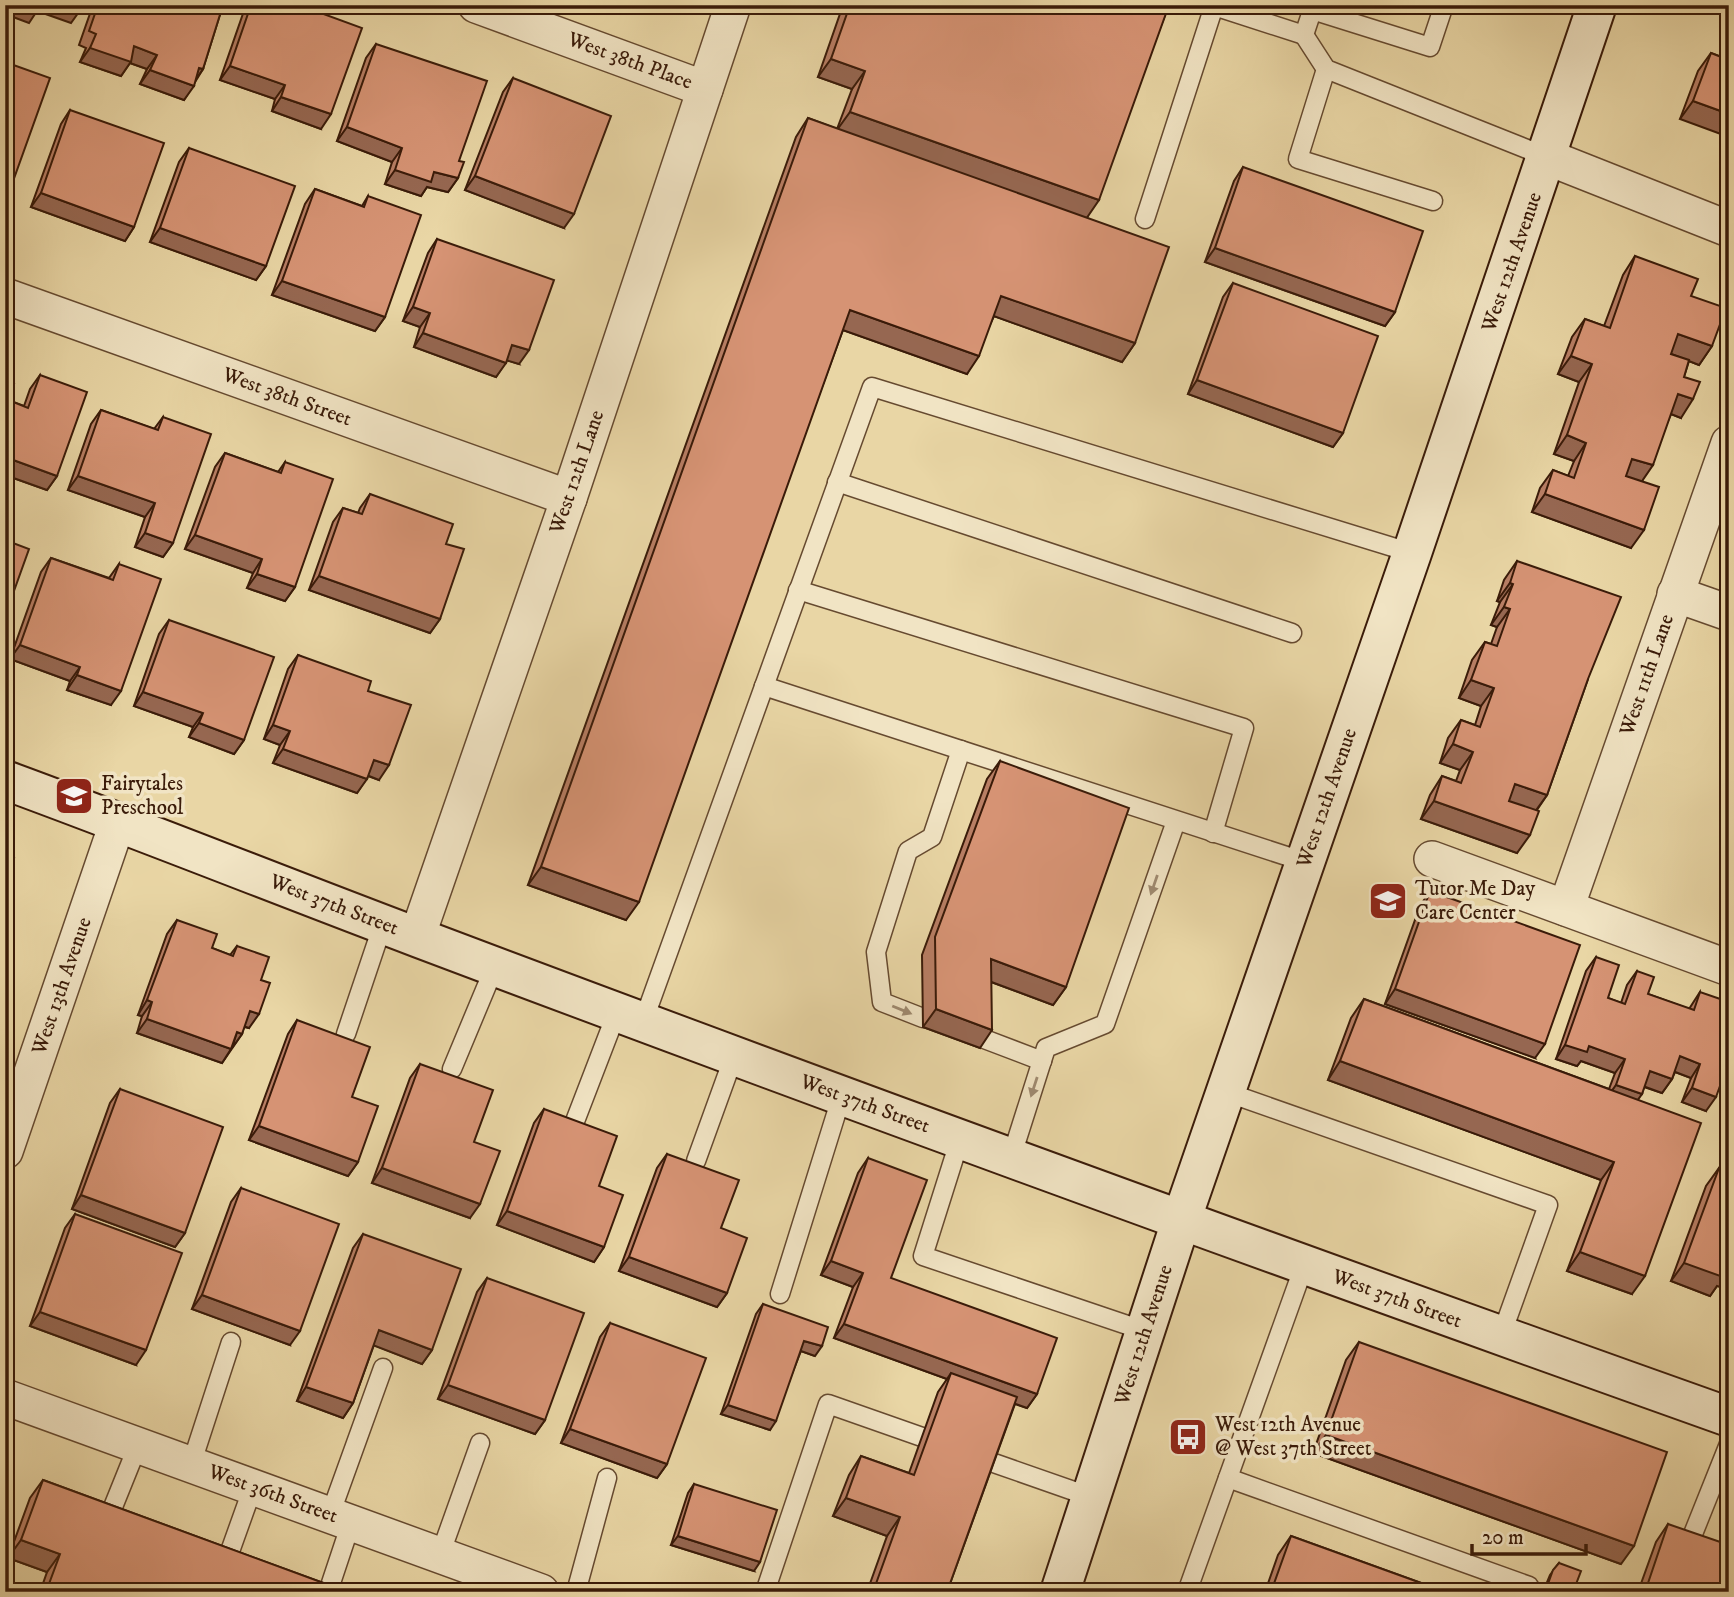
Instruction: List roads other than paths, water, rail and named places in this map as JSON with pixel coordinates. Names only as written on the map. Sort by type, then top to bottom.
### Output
[{"type":"street","name":"West 38th Place","points":[[476,5],[705,89]]},
{"type":"street","name":"West 12th Lane","points":[[400,931],[569,498],[733,5]]},
{"type":"street","name":"West 12th Avenue","points":[[1060,1592],[1181,1222],[1412,553],[1597,5]]},
{"type":"street","points":[[1547,157],[1729,229]]},
{"type":"street","name":"West 38th Street","points":[[5,296],[569,498]]},
{"type":"street","name":"West 11th Lane","points":[[1566,908],[1729,443]]},
{"type":"street","points":[[1675,594],[1729,613]]},
{"type":"street","name":"West 37th Street","points":[[5,780],[400,931],[1181,1222],[1729,1418]]},
{"type":"street","name":"West 13th Avenue","points":[[5,1152],[118,821]]},
{"type":"street","points":[[1432,859],[1729,968]]},
{"type":"street","name":"West 36th Street","points":[[5,1397],[341,1519],[454,1570],[541,1592]]},
{"type":"lane","points":[[1304,35],[1313,8],[1430,47],[1444,5]]},
{"type":"lane","points":[[1145,219],[1213,6],[1304,35],[1326,69],[1547,157]]},
{"type":"lane","points":[[1326,69],[1298,159],[1433,201]]},
{"type":"lane","points":[[572,1129],[630,1017],[764,686],[872,387],[1412,553]]},
{"type":"lane","points":[[837,482],[1292,633]]},
{"type":"lane","points":[[799,590],[1244,729],[1213,833]]},
{"type":"lane","points":[[764,686],[1305,862]]},
{"type":"lane","points":[[923,1018],[883,1002],[876,952],[908,851],[932,837],[961,750]]},
{"type":"lane","points":[[1011,1158],[1046,1048],[1105,1024],[1176,821]]},
{"type":"lane","points":[[346,1034],[400,931]]},
{"type":"lane","points":[[452,1069],[495,966]]},
{"type":"lane","points":[[979,1037],[1042,1061]]},
{"type":"lane","points":[[696,1161],[734,1056]]},
{"type":"lane","points":[[1226,1092],[1548,1205],[1501,1336]]},
{"type":"lane","points":[[780,1294],[842,1096]]},
{"type":"lane","points":[[960,1139],[923,1256],[1145,1331]]},
{"type":"lane","points":[[1187,1592],[1304,1265]]},
{"type":"lane","points":[[191,1465],[231,1342]]},
{"type":"lane","points":[[328,1592],[341,1519],[383,1368]]},
{"type":"lane","points":[[765,1592],[828,1404],[922,1437]]},
{"type":"lane","points":[[454,1570],[480,1443]]},
{"type":"lane","points":[[1693,1534],[1729,1444]]},
{"type":"lane","points":[[113,1507],[138,1445]]},
{"type":"lane","points":[[988,1461],[1091,1497]]},
{"type":"lane","points":[[576,1592],[607,1478]]},
{"type":"lane","points":[[1228,1478],[1529,1586]]},
{"type":"lane","points":[[228,1557],[253,1487]]},
{"type":"place","name":"Fairytales Preschool","points":[[74,796]]},
{"type":"place","name":"Tutor Me Day Care Center","points":[[1388,901]]},
{"type":"place","name":"West 12th Avenue @ West 37th Street","points":[[1188,1437]]}]
